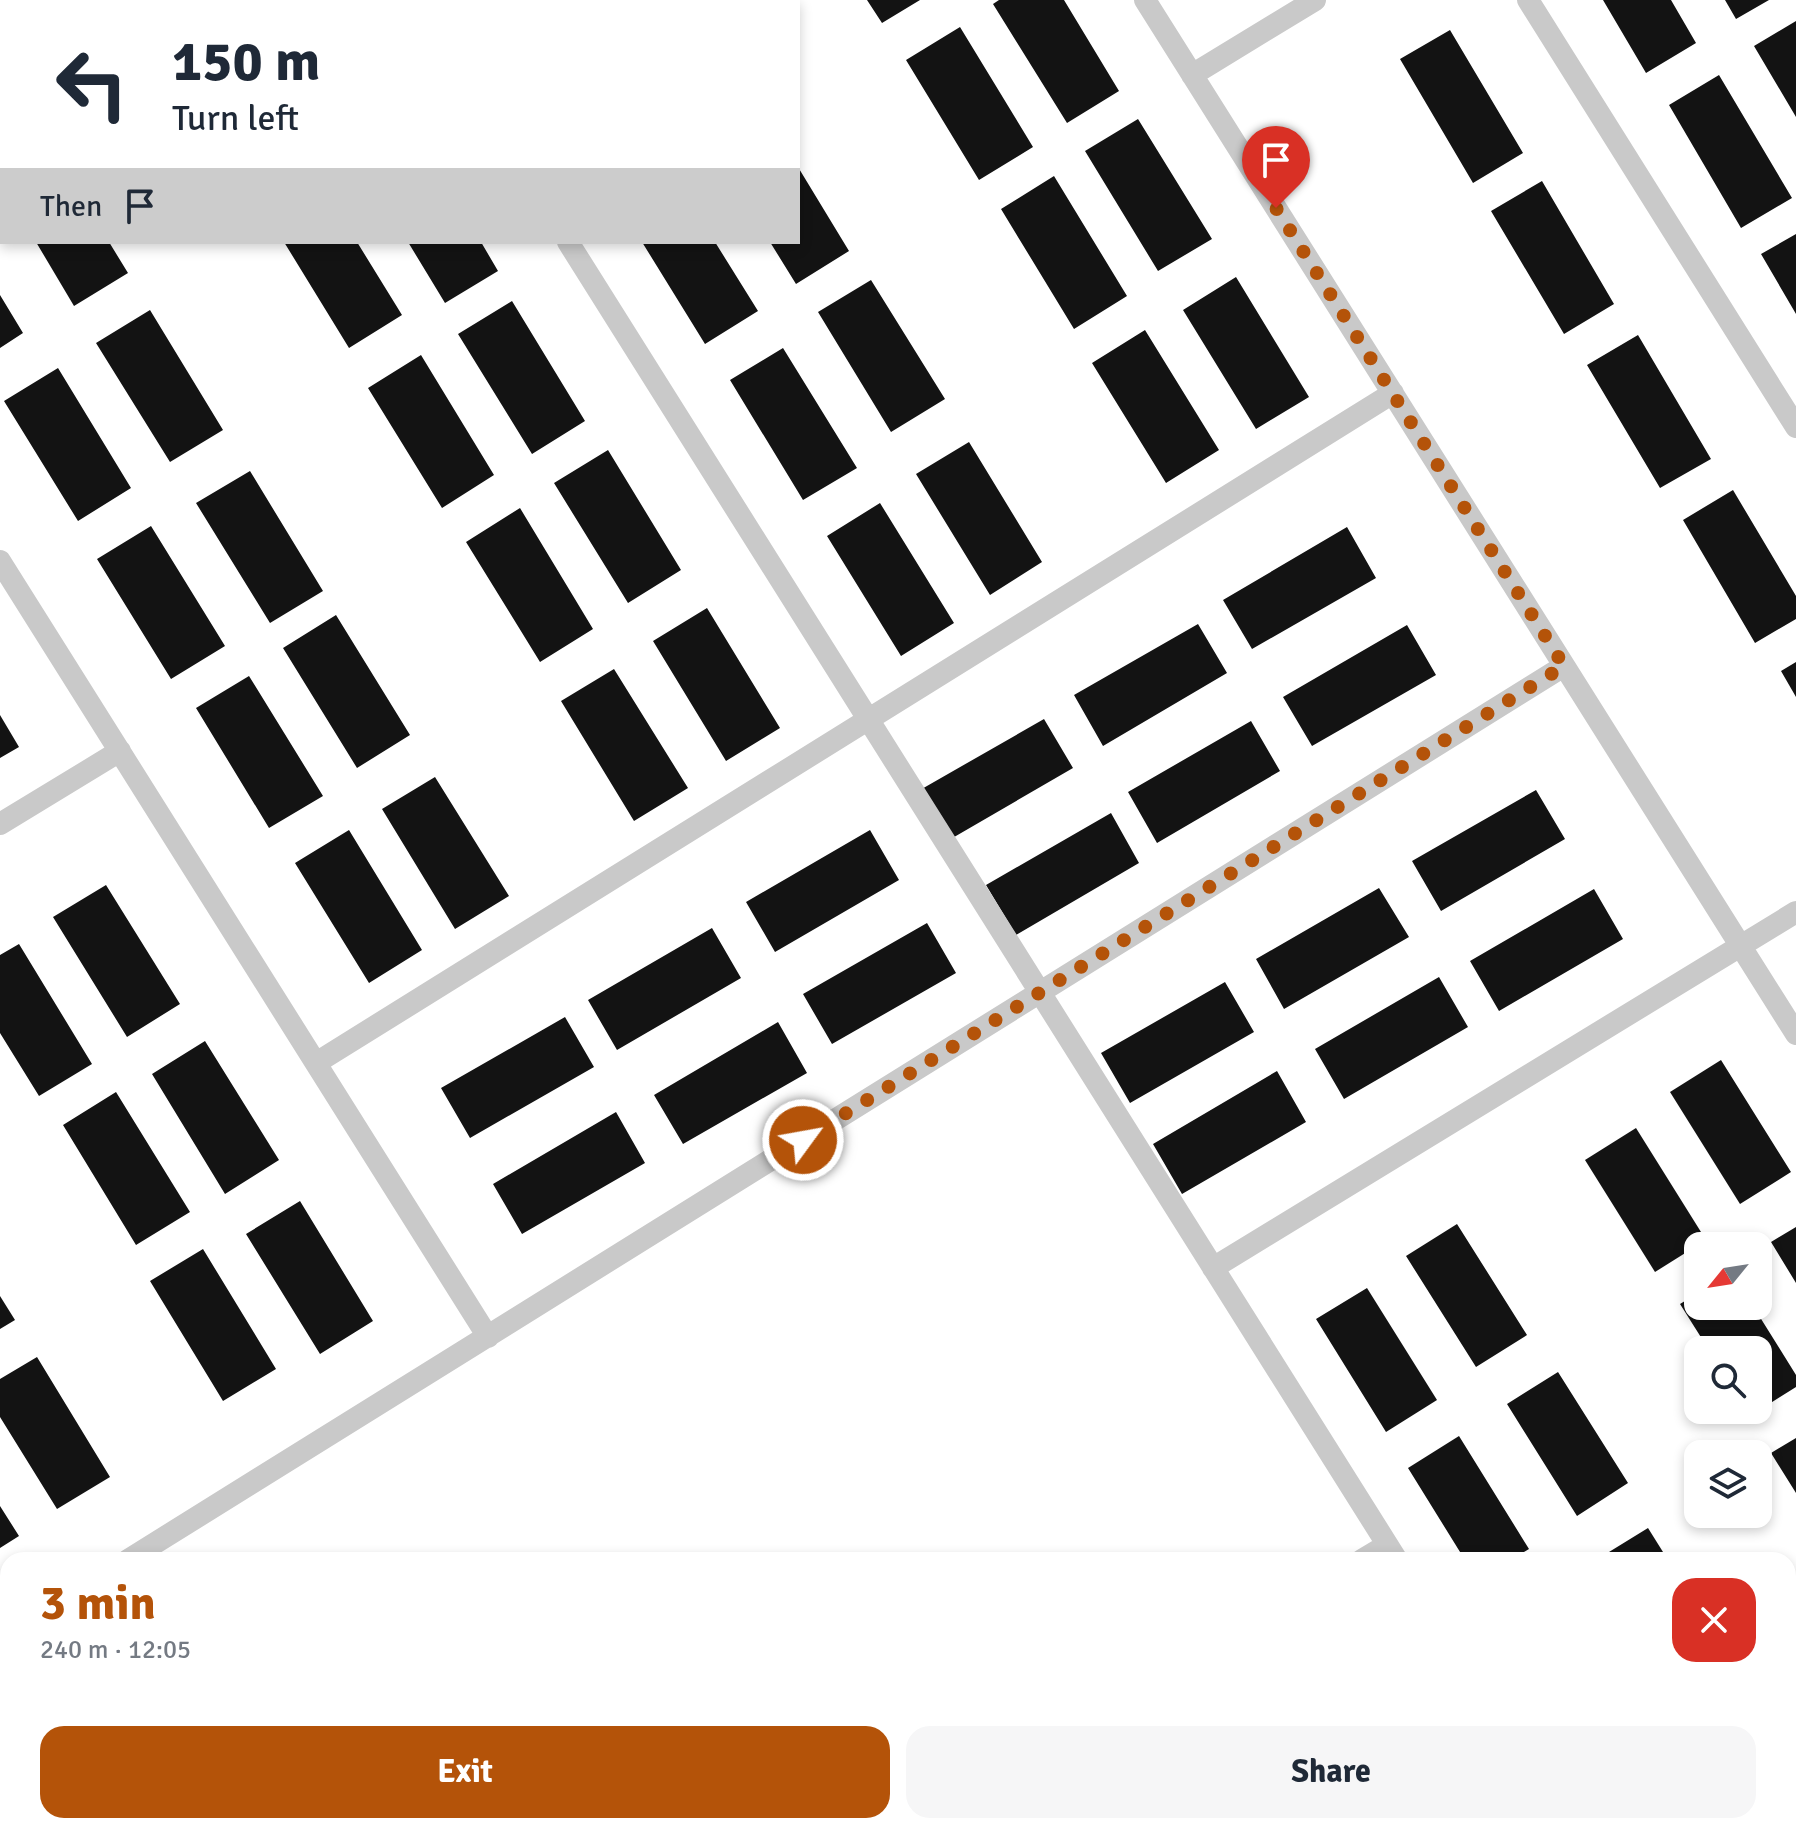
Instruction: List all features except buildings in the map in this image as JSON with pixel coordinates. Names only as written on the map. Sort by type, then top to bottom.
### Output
[{"type":"lane","points":[[1145,0],[1796,1034]]},
{"type":"lane","points":[[1192,75],[1315,0]]},
{"type":"lane","points":[[1528,0],[1796,427]]},
{"type":"lane","points":[[569,244],[1392,1552]]},
{"type":"lane","points":[[316,1063],[1393,393]]},
{"type":"lane","points":[[0,561],[488,1337]]},
{"type":"lane","points":[[141,1552],[1564,666]]},
{"type":"lane","points":[[0,824],[120,751]]},
{"type":"lane","points":[[1213,1268],[1796,912]]},
{"type":"route","points":[[803,1140],[1564,666],[1276,208]]}]
